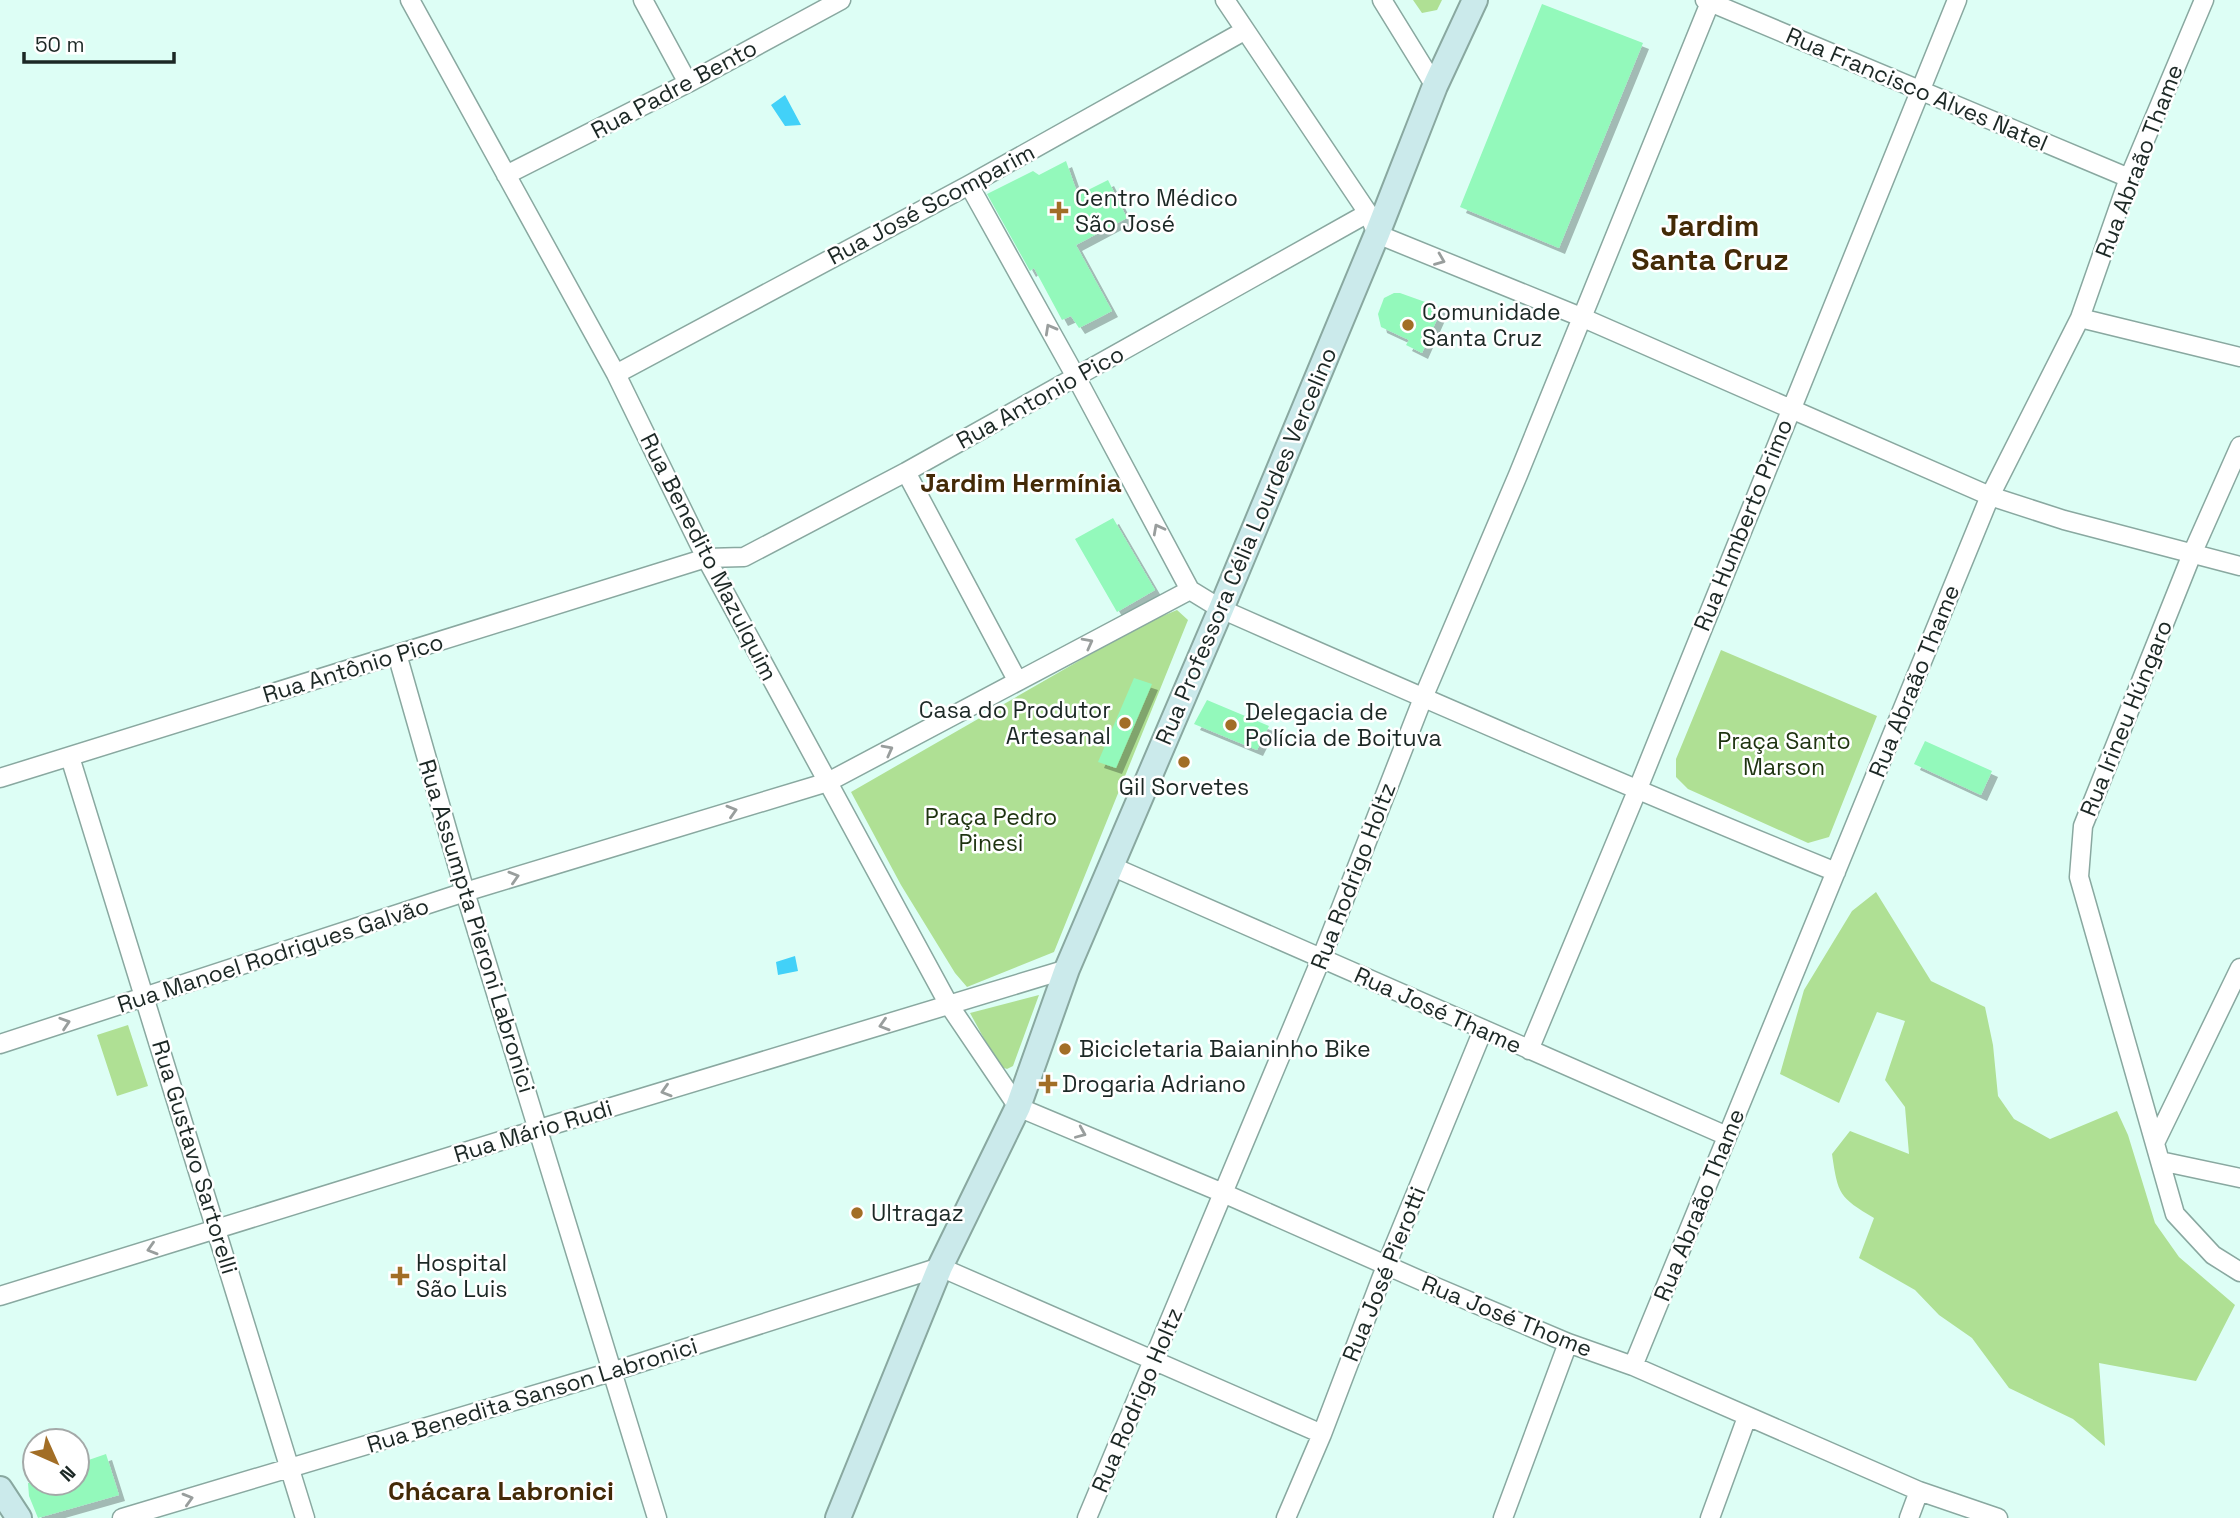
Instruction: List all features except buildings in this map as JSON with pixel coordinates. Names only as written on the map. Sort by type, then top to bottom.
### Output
[{"type":"main road","name":"Rua Professora Célia Lourdes Vercelino","points":[[838,1518],[940,1267],[1018,1107],[1067,969],[1221,608],[1372,224],[1475,0]]},
{"type":"main road","points":[[0,1489],[19,1518]]},
{"type":"street","name":"Rua Benedito Mazulquim","points":[[410,0],[616,374],[706,558],[949,1005],[1018,1107]]},
{"type":"street","points":[[643,0],[688,83]]},
{"type":"street","name":"Rua Padre Bento","points":[[506,175],[688,83],[841,0]]},
{"type":"street","points":[[1225,0],[1372,224],[1990,496],[2064,520],[2240,566]]},
{"type":"street","points":[[1382,0],[1435,86]]},
{"type":"street","name":"Rua Humberto Primo","points":[[1529,1050],[1637,791],[1957,0]]},
{"type":"street","name":"Rua Abraão Thame","points":[[1633,1366],[1990,496],[2080,318],[2129,178],[2204,0]]},
{"type":"street","name":"Rua Francisco Alves Natel","points":[[1709,1],[2129,178]]},
{"type":"street","name":"Rua Rodrigo Holtz","points":[[1087,1518],[1321,959],[1423,698],[1518,475],[1709,1]]},
{"type":"street","name":"Rua José Scomparim","points":[[616,374],[969,185],[1244,31]]},
{"type":"street","points":[[969,185],[1190,590],[1221,608],[1423,698],[1637,791],[1836,872]]},
{"type":"street","name":"Rua Antonio Pico","points":[[706,558],[744,557],[906,472],[1076,377],[1372,224]]},
{"type":"street","points":[[2080,318],[2240,357]]},
{"type":"street","name":"Rua Irineu Húngaro","points":[[2240,446],[2192,554],[2083,826],[2079,877],[2175,1214],[2213,1255],[2240,1272]]},
{"type":"street","points":[[906,472],[1017,680]]},
{"type":"street","name":"Rua Antônio Pico","points":[[0,778],[706,558]]},
{"type":"street","points":[[828,782],[1190,590]]},
{"type":"street","name":"Rua Assumpta Pieroni Labronici","points":[[397,654],[465,892],[657,1518]]},
{"type":"street","name":"Rua Gustavo Sartorelli","points":[[70,757],[305,1518]]},
{"type":"street","name":"Rua Manoel Rodrigues Galvão","points":[[0,1044],[465,892],[828,782]]},
{"type":"street","name":"Rua José Thame","points":[[1111,866],[1727,1136]]},
{"type":"street","points":[[2240,968],[2157,1152],[2240,1178]]},
{"type":"street","name":"Rua Mário Rudi","points":[[0,1296],[1067,969]]},
{"type":"street","name":"Rua José Pierotti","points":[[1286,1518],[1483,1030]]},
{"type":"street","name":"Rua José Thome","points":[[1018,1107],[1568,1343],[1633,1366],[1919,1490],[1998,1518]]},
{"type":"street","points":[[940,1267],[1322,1434]]},
{"type":"street","name":"Rua Benedita Sanson Labronici","points":[[122,1518],[611,1372],[940,1267]]},
{"type":"street","points":[[1503,1518],[1568,1343]]},
{"type":"street","points":[[1710,1518],[1747,1417]]},
{"type":"street","points":[[1909,1518],[1919,1490]]},
{"type":"green space","points":[[1413,0],[1442,0],[1437,10],[1422,13]]},
{"type":"green space","name":"Praça Pedro Pinesi","points":[[1177,610],[1188,620],[1054,952],[967,987],[955,973],[901,885],[851,792],[1143,624]]},
{"type":"green space","name":"Praça Santo Marson","points":[[1721,650],[1877,716],[1829,837],[1808,843],[1688,789],[1676,777],[1676,759]]},
{"type":"green space","points":[[1876,892],[1931,981],[1985,1007],[1993,1045],[1998,1096],[2014,1119],[2050,1139],[2117,1111],[2128,1135],[2155,1223],[2179,1257],[2235,1305],[2196,1381],[2099,1363],[2105,1446],[2073,1419],[2009,1388],[1972,1338],[1939,1315],[1915,1290],[1859,1258],[1874,1218],[1842,1194],[1832,1154],[1850,1131],[1909,1154],[1905,1107],[1885,1080],[1905,1021],[1877,1012],[1839,1103],[1780,1074],[1804,990],[1852,911]]},
{"type":"green space","points":[[1039,995],[1013,1066],[1007,1069],[999,1066],[970,1013]]},
{"type":"green space","points":[[128,1025],[148,1086],[117,1096],[97,1035]]},
{"type":"water","points":[[785,95],[801,125],[785,126],[771,105]]},
{"type":"water","points":[[795,956],[798,971],[778,975],[776,962]]},
{"type":"place","name":"Centro Médico São José","points":[[1059,211]]},
{"type":"place","name":"Comunidade Santa Cruz","points":[[1408,325]]},
{"type":"place","name":"Casa do Produtor Artesanal","points":[[1125,723]]},
{"type":"place","name":"Delegacia de Polícia de Boituva","points":[[1231,725]]},
{"type":"place","name":"Gil Sorvetes","points":[[1184,762]]},
{"type":"place","name":"Bicicletaria Baianinho Bike","points":[[1065,1049]]},
{"type":"place","name":"Drogaria Adriano","points":[[1048,1084]]},
{"type":"place","name":"Ultragaz","points":[[857,1213]]},
{"type":"place","name":"Hospital São Luis","points":[[400,1276]]},
{"type":"district","name":"Jardim Santa Cruz","points":[[1710,243]]},
{"type":"district","name":"Jardim Hermínia","points":[[1021,483]]},
{"type":"district","name":"Chácara Labronici","points":[[501,1491]]}]
